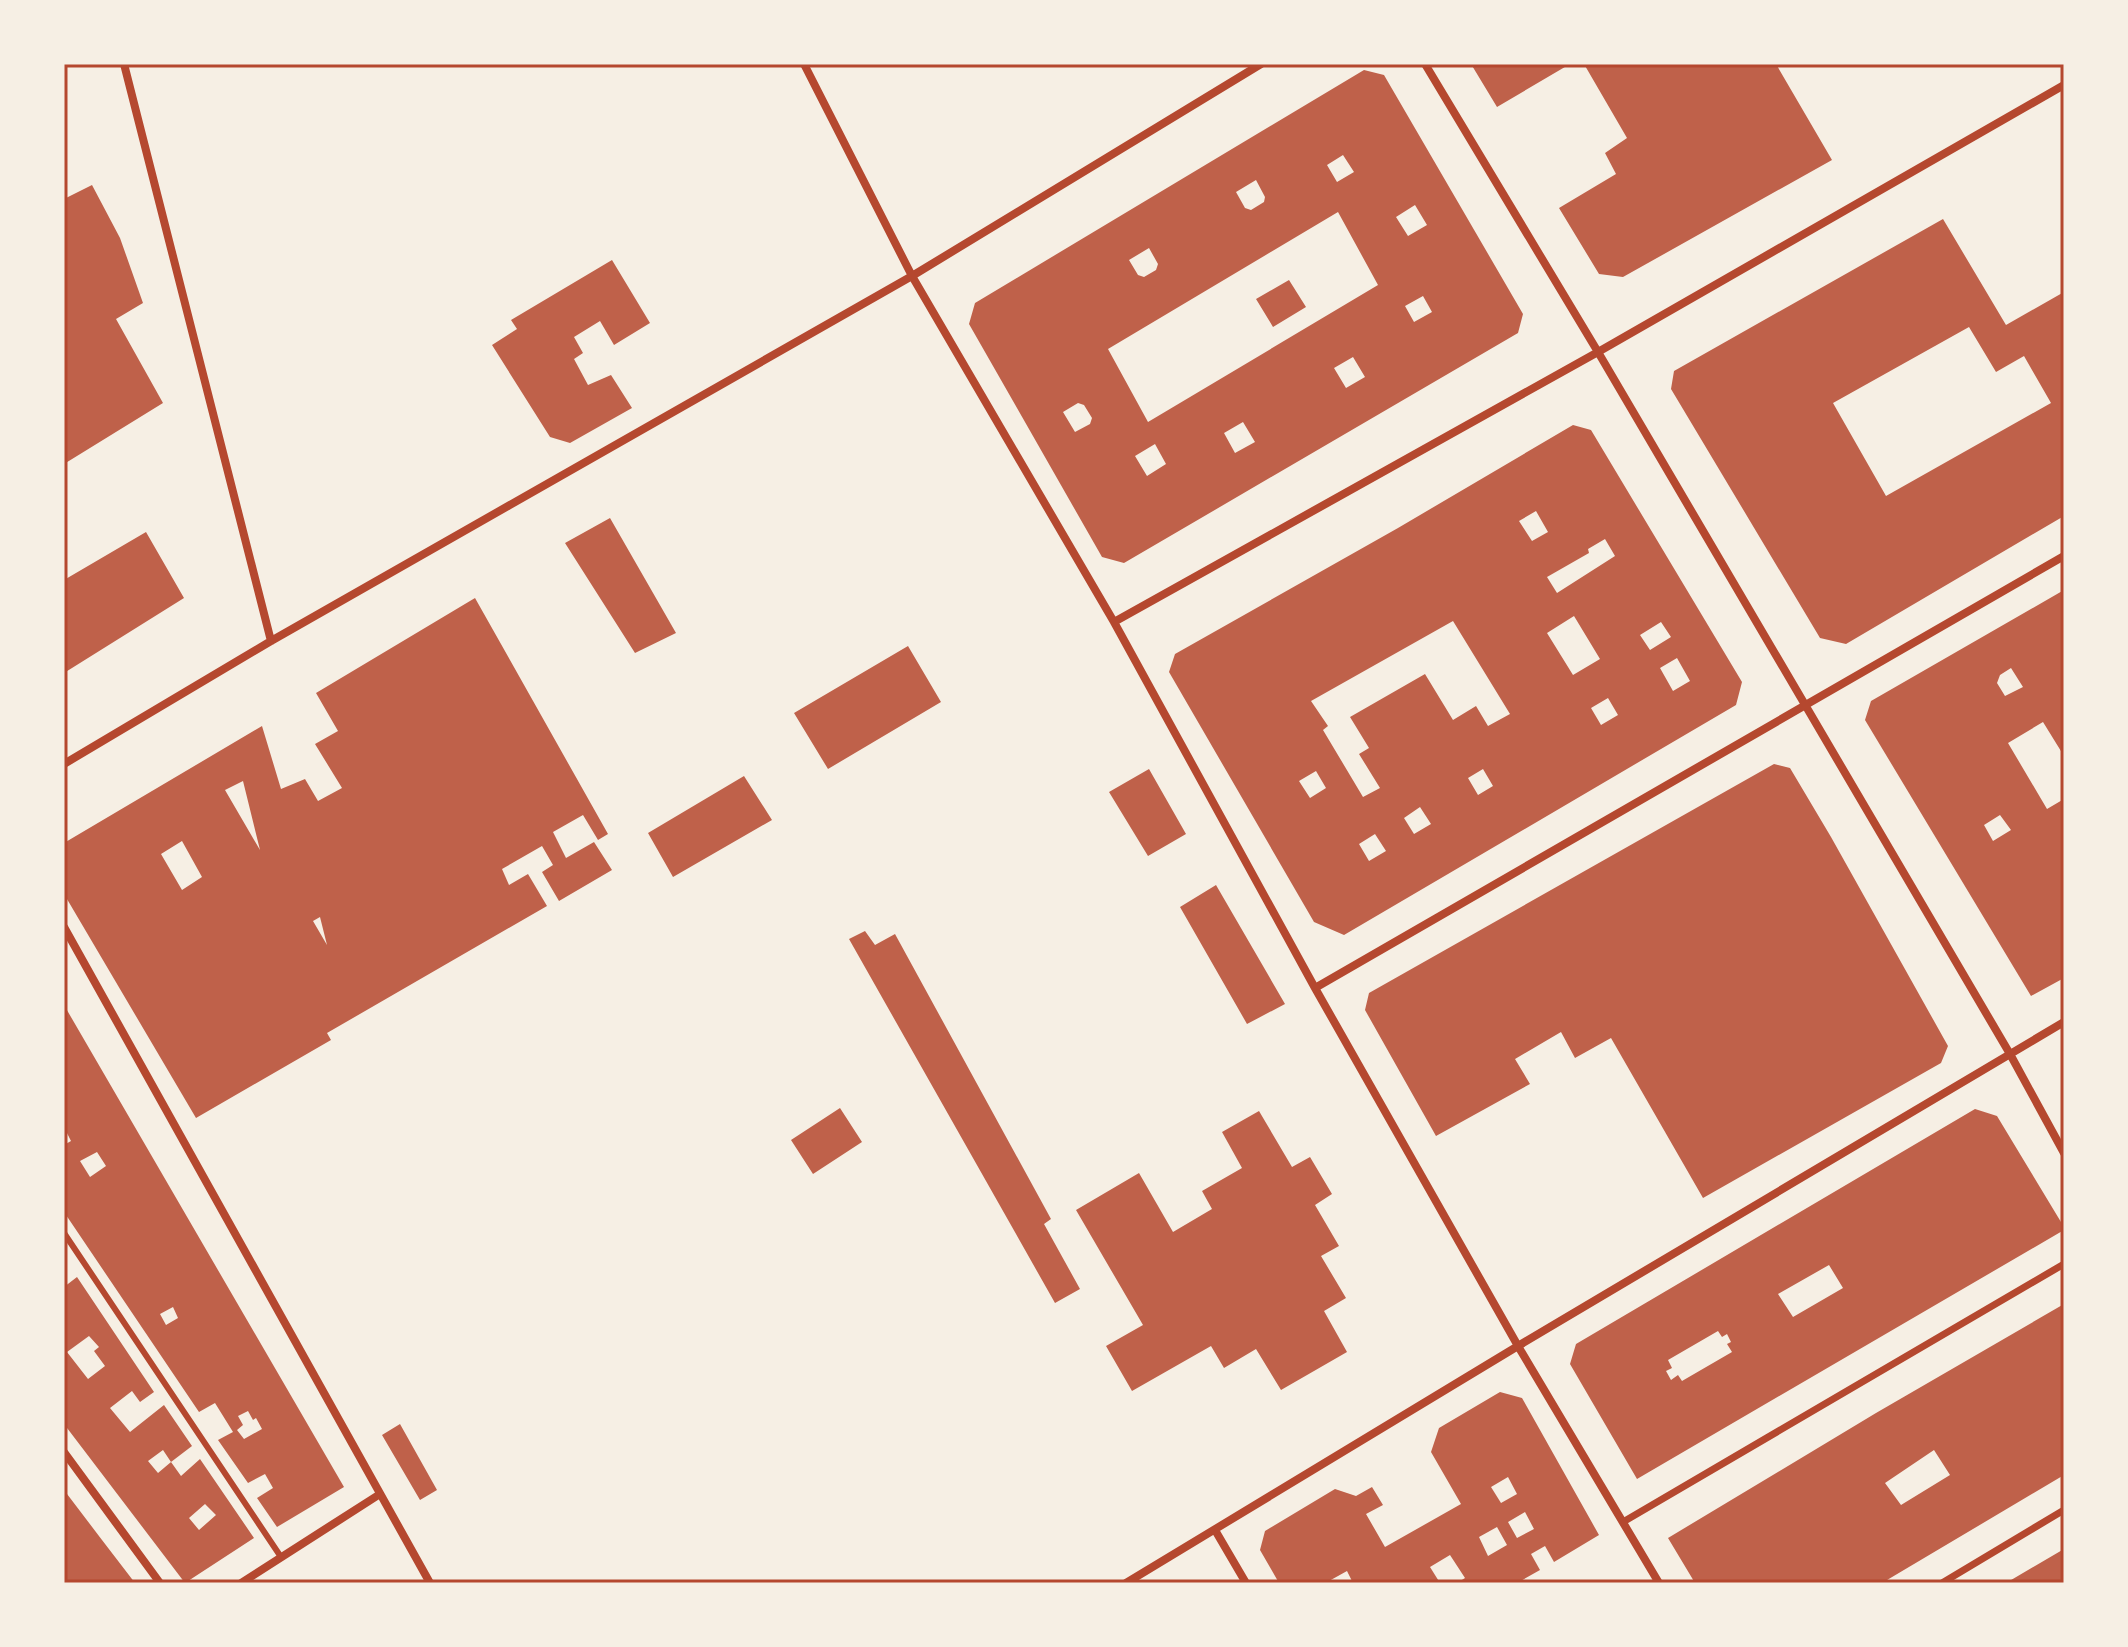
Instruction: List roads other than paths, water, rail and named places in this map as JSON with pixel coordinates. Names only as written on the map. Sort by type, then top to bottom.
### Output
[{"type":"street","points":[[124,64],[271,641]]},
{"type":"street","points":[[804,64],[912,276],[1114,622],[1315,988],[1518,1346],[1659,1583]]},
{"type":"street","points":[[64,764],[271,641],[912,276],[1261,64]]},
{"type":"street","points":[[1425,64],[1598,352],[2010,1054],[2064,1153]]},
{"type":"street","points":[[1114,622],[1598,352],[2064,85]]},
{"type":"street","points":[[1315,988],[2064,556]]},
{"type":"street","points":[[64,927],[430,1583]]},
{"type":"street","points":[[1126,1583],[2064,1022]]},
{"type":"street","points":[[1623,1522],[2064,1264]]},
{"type":"street","points":[[64,1452],[160,1583]]},
{"type":"street","points":[[241,1583],[380,1494]]},
{"type":"street","points":[[1942,1583],[2064,1510]]},
{"type":"street","points":[[1215,1530],[1246,1583]]},
{"type":"lane","points":[[64,1233],[281,1557]]}]
